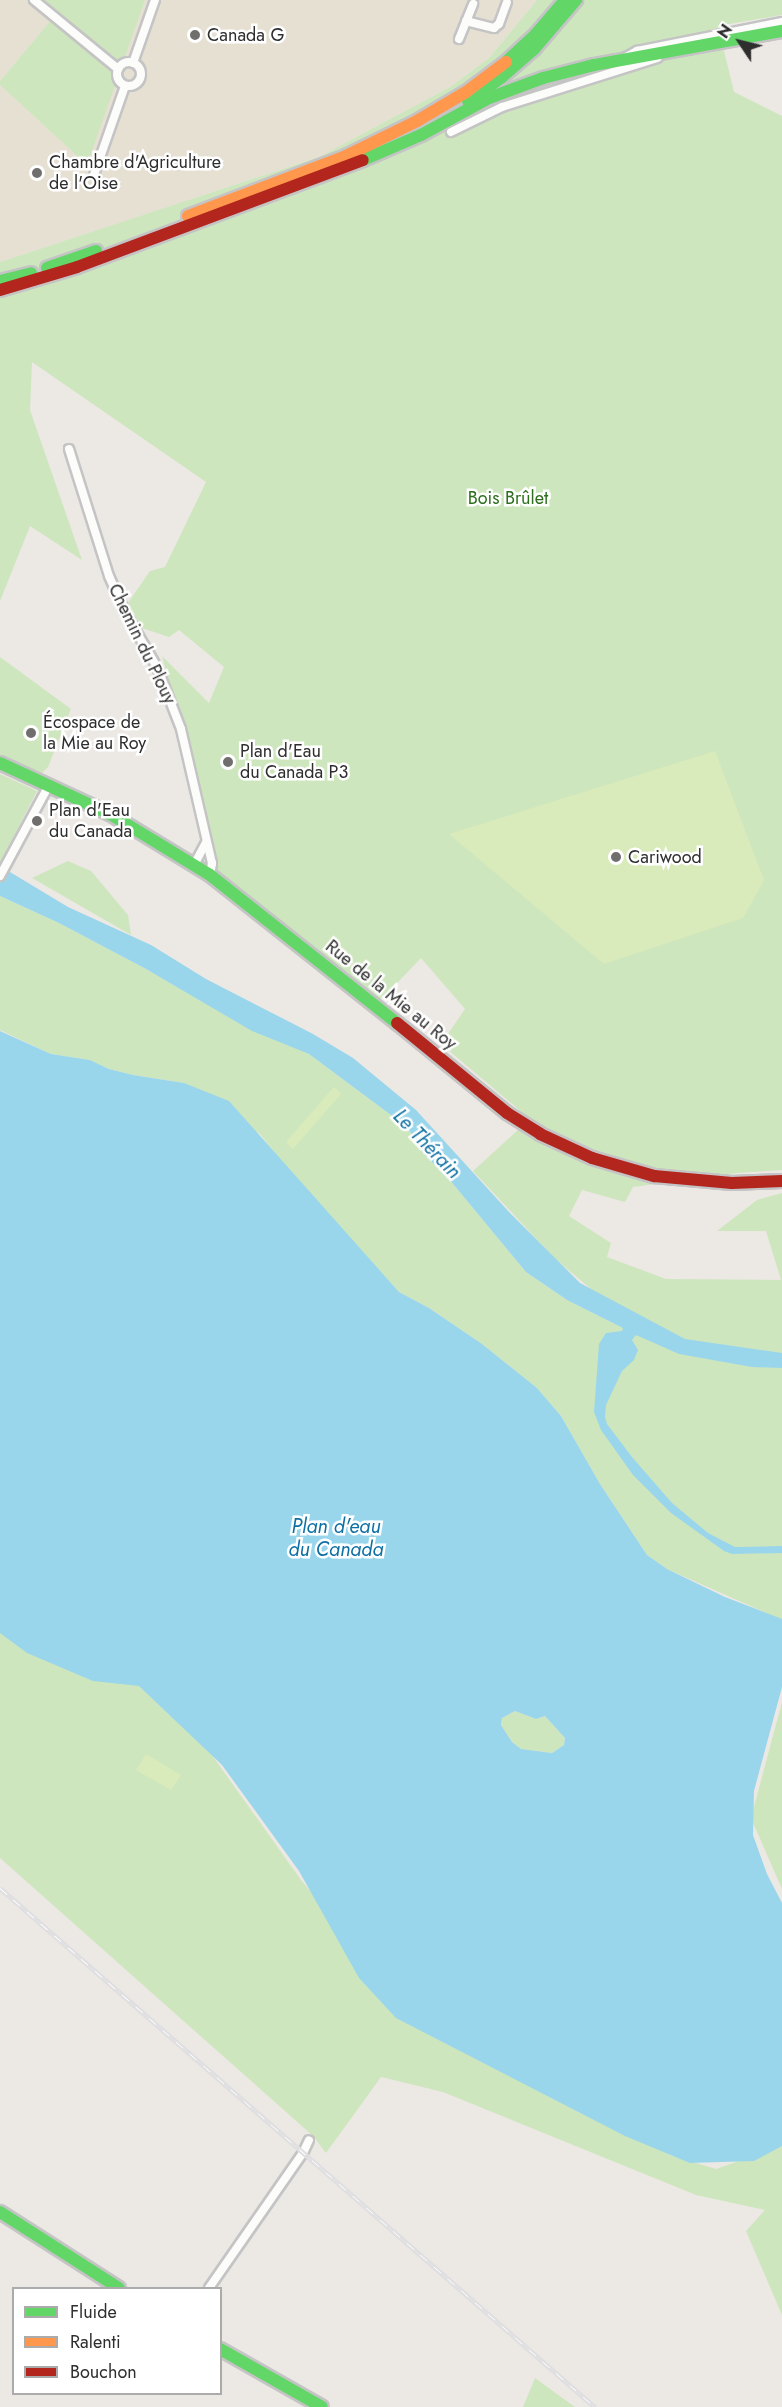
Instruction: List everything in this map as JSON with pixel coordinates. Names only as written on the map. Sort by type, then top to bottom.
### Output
[{"type":"main road","points":[[0,281],[54,266],[126,240],[337,160],[395,133],[457,97],[512,58],[565,0]]},
{"type":"main road","points":[[354,163],[433,123],[502,77],[543,40],[576,0]]},
{"type":"main road","points":[[0,290],[76,267],[354,163],[410,141],[500,93],[568,70],[624,64],[782,31]]},
{"type":"main road","name":"Rue de la Mie au Roy","points":[[0,763],[110,814],[210,875],[276,925],[507,1113],[540,1134],[592,1158],[654,1176],[732,1183],[782,1181]]},
{"type":"main road","points":[[0,2212],[116,2287]]},
{"type":"main road","points":[[222,2350],[322,2407]]},
{"type":"street","points":[[34,0],[118,69]]},
{"type":"street","points":[[133,63],[155,0]]},
{"type":"street","points":[[466,21],[494,28],[499,24],[506,1]]},
{"type":"street","points":[[459,39],[473,4]]},
{"type":"street","points":[[451,132],[495,110],[624,64],[630,53],[782,21]]},
{"type":"street","points":[[125,63],[133,63],[140,70],[140,79],[134,85],[124,86],[117,78],[118,69],[125,63]]},
{"type":"street","points":[[94,175],[124,86]]},
{"type":"street","name":"Chemin du Plouy","points":[[69,449],[109,576],[126,614],[157,667],[182,729],[212,863],[210,875]]},
{"type":"street","points":[[0,876],[49,785]]},
{"type":"street","points":[[194,865],[206,842]]},
{"type":"street","points":[[210,2287],[303,2153],[309,2139]]},
{"type":"shaded area","points":[[0,0],[42,0],[57,13],[0,81]]},
{"type":"shaded area","points":[[145,0],[537,0],[489,58],[450,87],[319,157],[0,262],[0,85],[86,164]]},
{"type":"green space","points":[[42,0],[145,0],[87,165],[0,85],[0,81],[57,13]]},
{"type":"green space","name":"Bois Brûlet","points":[[537,0],[782,0],[782,15],[718,26],[734,92],[782,116],[782,1170],[737,1173],[633,1187],[625,1202],[582,1190],[569,1216],[611,1243],[607,1257],[666,1279],[781,1280],[766,1231],[717,1231],[757,1200],[782,1193],[782,1624],[766,1613],[667,1569],[647,1555],[600,1484],[561,1416],[537,1388],[482,1344],[429,1308],[399,1292],[286,1167],[260,1134],[184,1083],[133,1075],[109,1069],[90,1060],[51,1054],[0,1030],[0,896],[59,923],[228,1016],[309,1054],[407,1127],[426,1156],[449,1179],[526,1272],[567,1300],[623,1328],[590,1288],[555,1259],[473,1171],[530,1119],[441,1044],[465,1009],[421,958],[376,1005],[217,870],[162,656],[209,703],[224,667],[179,630],[169,637],[139,627],[128,603],[150,571],[165,567],[206,482],[32,362],[30,410],[82,560],[30,526],[0,601],[0,262],[319,157],[450,87],[489,58]]},
{"type":"green space","name":"Écospace de la Mie au Roy","points":[[0,657],[71,709],[48,767],[39,776],[0,757]]},
{"type":"green space","name":"Cariwood","points":[[715,751],[764,880],[743,918],[604,964],[449,834]]},
{"type":"green space","points":[[0,774],[37,791],[0,863]]},
{"type":"green space","points":[[68,861],[91,871],[128,915],[131,935],[32,878]]},
{"type":"green space","points":[[334,1087],[341,1094],[293,1149],[286,1142]]},
{"type":"green space","points":[[0,1629],[142,1686],[184,1716],[301,1880],[408,2007],[439,2029],[670,2155],[716,2169],[782,2146],[782,2315],[746,2231],[765,2210],[696,2195],[443,2092],[381,2077],[326,2153],[313,2136],[0,1858]]},
{"type":"green space","points":[[782,1702],[782,1889],[751,1818]]},
{"type":"green space","points":[[515,1711],[536,1719],[545,1716],[565,1738],[564,1745],[552,1753],[521,1749],[512,1742],[501,1725],[502,1718]]},
{"type":"green space","points":[[146,1754],[181,1775],[171,1790],[136,1770]]},
{"type":"green space","points":[[535,2378],[575,2407],[523,2407]]},
{"type":"water","name":"Le Thérain","points":[[0,866],[68,907],[151,945],[206,979],[313,1034],[353,1058],[416,1110],[509,1212],[580,1283],[685,1339],[782,1353],[782,1368],[752,1367],[679,1354],[636,1335],[632,1340],[638,1350],[634,1360],[622,1371],[606,1405],[605,1417],[607,1424],[632,1457],[672,1503],[708,1533],[735,1547],[782,1546],[782,1553],[732,1554],[724,1551],[671,1513],[633,1475],[601,1430],[594,1412],[599,1344],[606,1333],[622,1331],[623,1328],[567,1300],[526,1272],[449,1179],[426,1156],[407,1127],[309,1054],[252,1031],[146,969],[59,923],[0,896]]},
{"type":"water","name":"Plan d'eau du Canada","points":[[0,1031],[51,1054],[90,1060],[109,1069],[133,1075],[184,1083],[229,1101],[399,1292],[429,1308],[482,1344],[537,1388],[561,1416],[600,1484],[647,1555],[667,1569],[725,1597],[782,1619],[782,1687],[754,1791],[753,1835],[767,1874],[782,1903],[782,2146],[754,2161],[690,2163],[625,2136],[396,2018],[359,1978],[299,1871],[222,1765],[139,1686],[93,1681],[27,1653],[0,1633]],"holes":[[[515,1711],[536,1719],[545,1716],[565,1738],[564,1745],[552,1753],[521,1749],[512,1742],[501,1725],[502,1718]]]},
{"type":"railway","points":[[0,1888],[595,2407]]},
{"type":"traffic: fast","points":[[506,62],[536,34],[565,0]]},
{"type":"traffic: fast","points":[[468,101],[502,77],[534,49],[576,0]]},
{"type":"traffic: fast","points":[[363,160],[421,135],[489,98],[543,78],[594,65],[782,31]]},
{"type":"traffic: fast","points":[[47,268],[96,251]]},
{"type":"traffic: fast","points":[[0,281],[31,273]]},
{"type":"traffic: fast","points":[[0,763],[110,814],[210,875],[397,1023]]},
{"type":"traffic: fast","points":[[0,2212],[117,2287]]},
{"type":"traffic: fast","points":[[222,2350],[322,2407]]},
{"type":"traffic: slow","points":[[188,216],[346,156],[417,121],[466,92],[506,62]]},
{"type":"traffic: jam","points":[[0,290],[77,267],[363,160]]},
{"type":"traffic: jam","points":[[397,1023],[507,1113],[540,1134],[592,1158],[654,1176],[732,1183],[782,1181]]},
{"type":"place","name":"Canada G","points":[[195,35]]},
{"type":"place","name":"Chambre d'Agriculture de l'Oise","points":[[37,173]]},
{"type":"place","name":"Écospace de la Mie au Roy","points":[[31,733]]},
{"type":"place","name":"Plan d'Eau du Canada P3","points":[[228,762]]},
{"type":"place","name":"Plan d'Eau du Canada","points":[[37,821]]},
{"type":"place","name":"Cariwood","points":[[616,857]]}]
